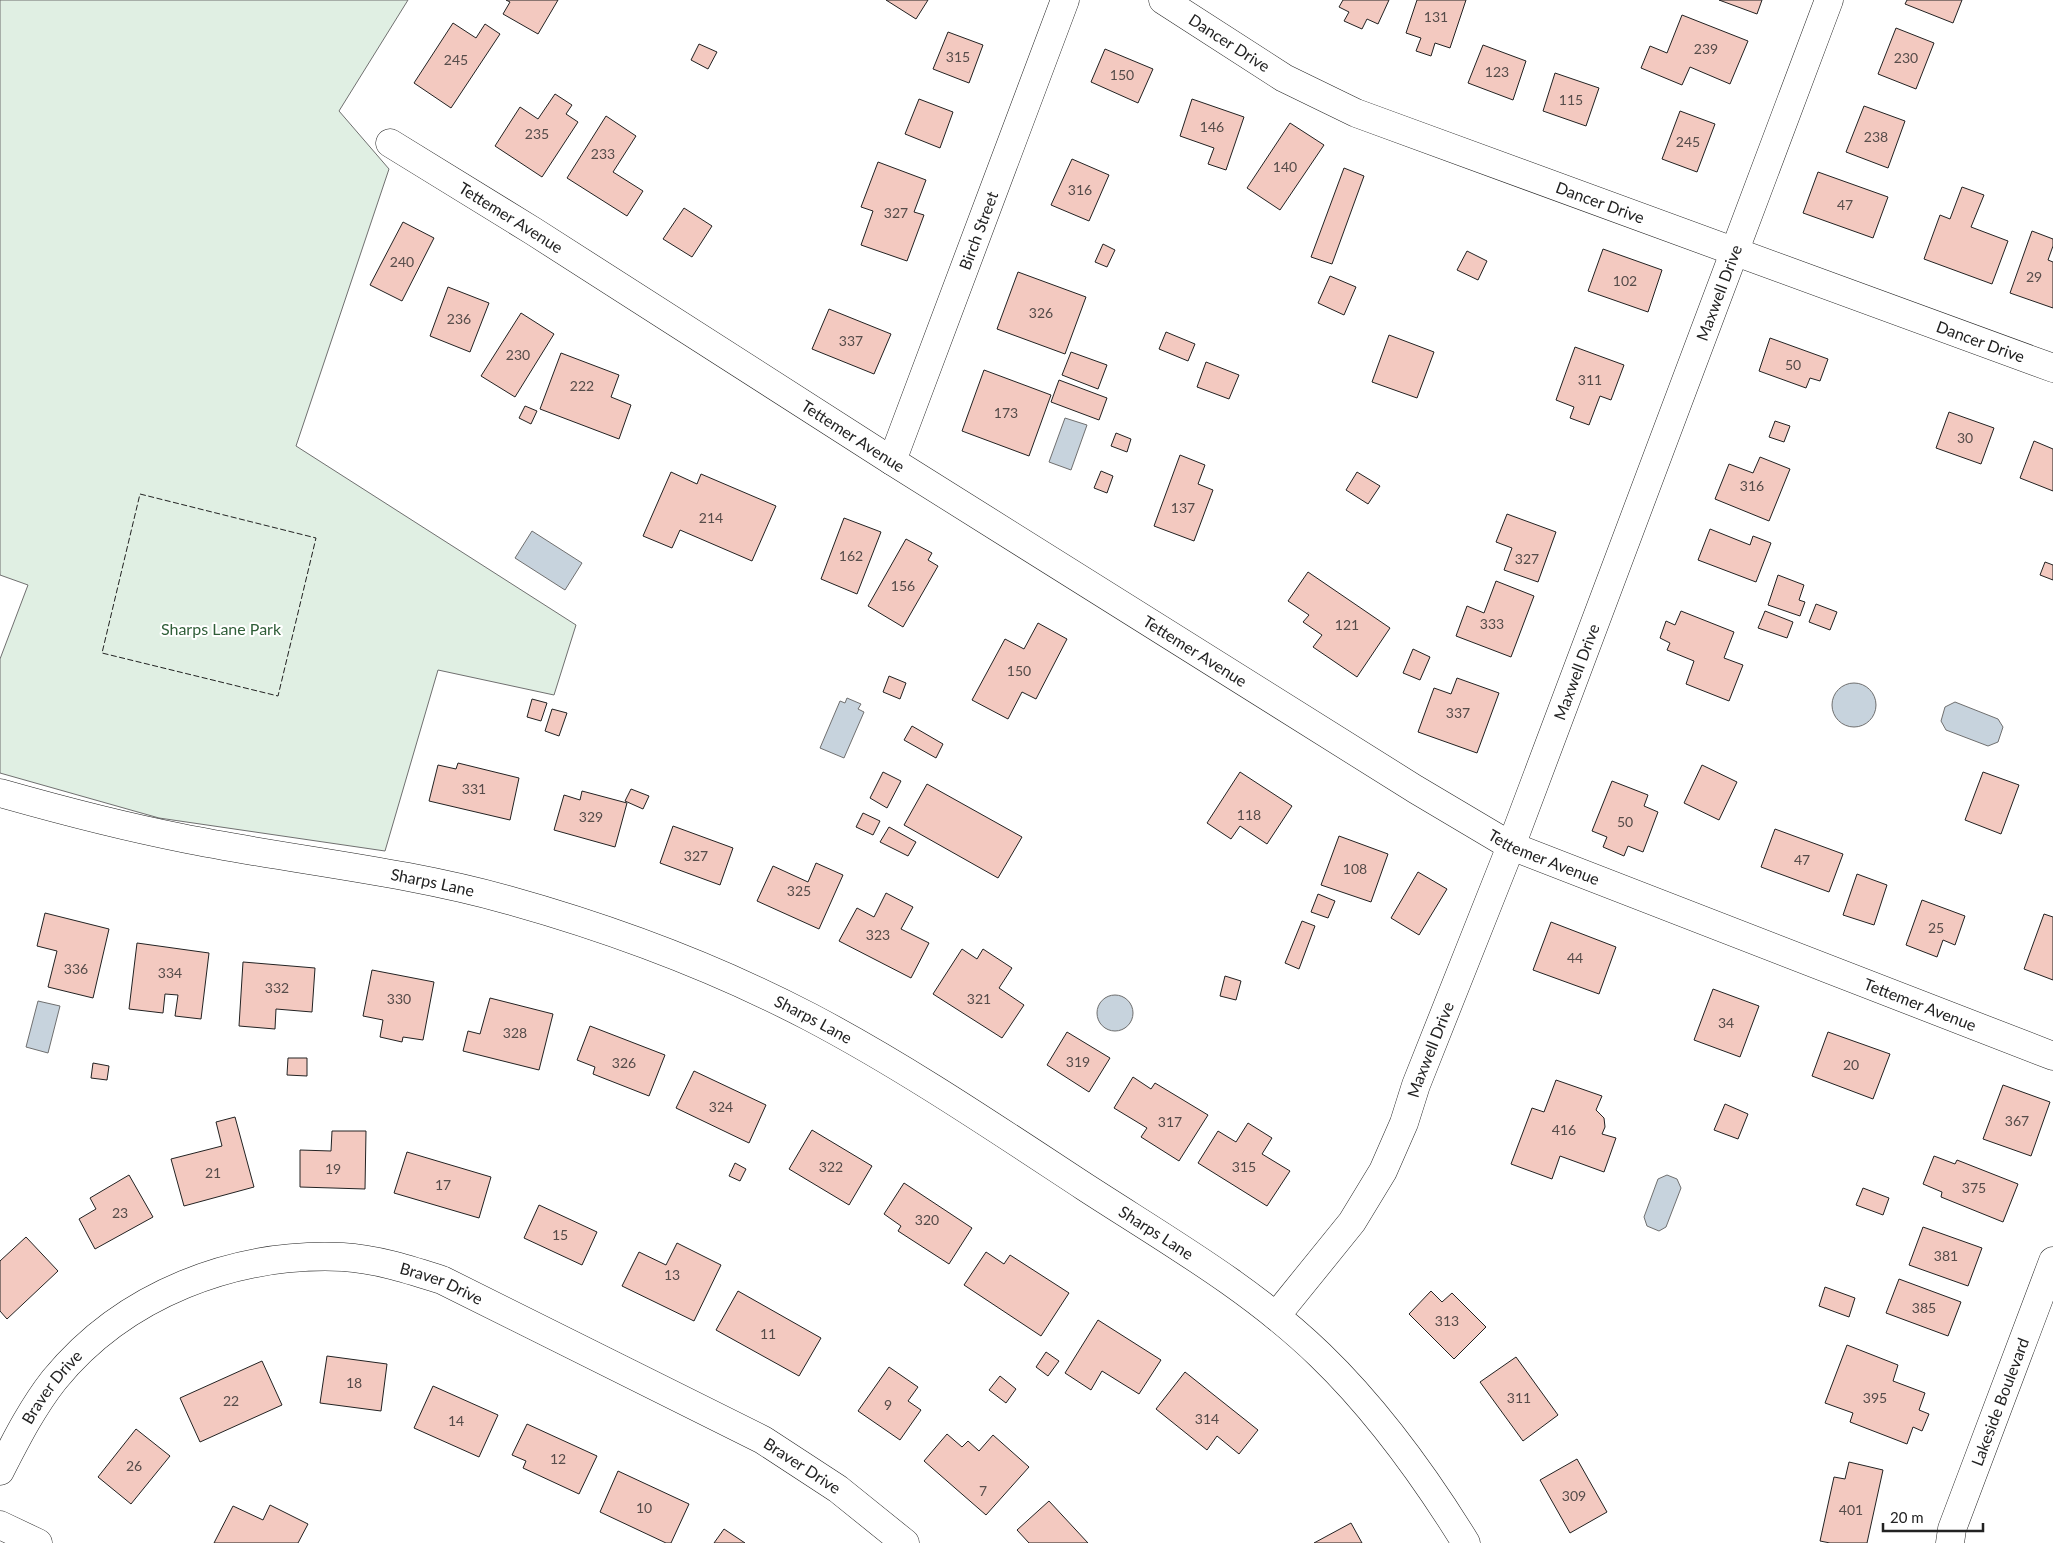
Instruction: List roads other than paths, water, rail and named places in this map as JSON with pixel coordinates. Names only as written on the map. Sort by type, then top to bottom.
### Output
[{"type":"street","name":"Birch Street","points":[[892,461],[1065,0]]},
{"type":"street","name":"Dancer Drive","points":[[1163,0],[1284,78],[1356,112],[2053,368]]},
{"type":"street","name":"Maxwell Drive","points":[[1276,1316],[1352,1222],[1383,1171],[1404,1122],[1416,1085],[1510,846],[1829,0]]},
{"type":"street","name":"Tettemer Avenue","points":[[390,143],[892,461],[1415,789],[1510,846],[2053,1056]]},
{"type":"street","name":"Sharps Lane","points":[[0,793],[63,811],[183,838],[399,875],[505,899],[609,931],[710,970],[808,1016],[903,1068],[1220,1274],[1276,1316],[1320,1355],[1373,1410],[1427,1481],[1466,1543]]},
{"type":"street","name":"Braver Drive","points":[[0,1471],[24,1424],[55,1380],[92,1342],[135,1309],[182,1284],[232,1267],[285,1258],[344,1257],[391,1264],[450,1283],[754,1436],[838,1489],[905,1543]]},
{"type":"street","name":"Lakeside Boulevard","points":[[1950,1543],[1952,1529],[2053,1261]]},
{"type":"street","points":[[0,1525],[38,1543]]},
{"type":"park label","name":"Sharps Lane Park","points":[[221,629]]}]
